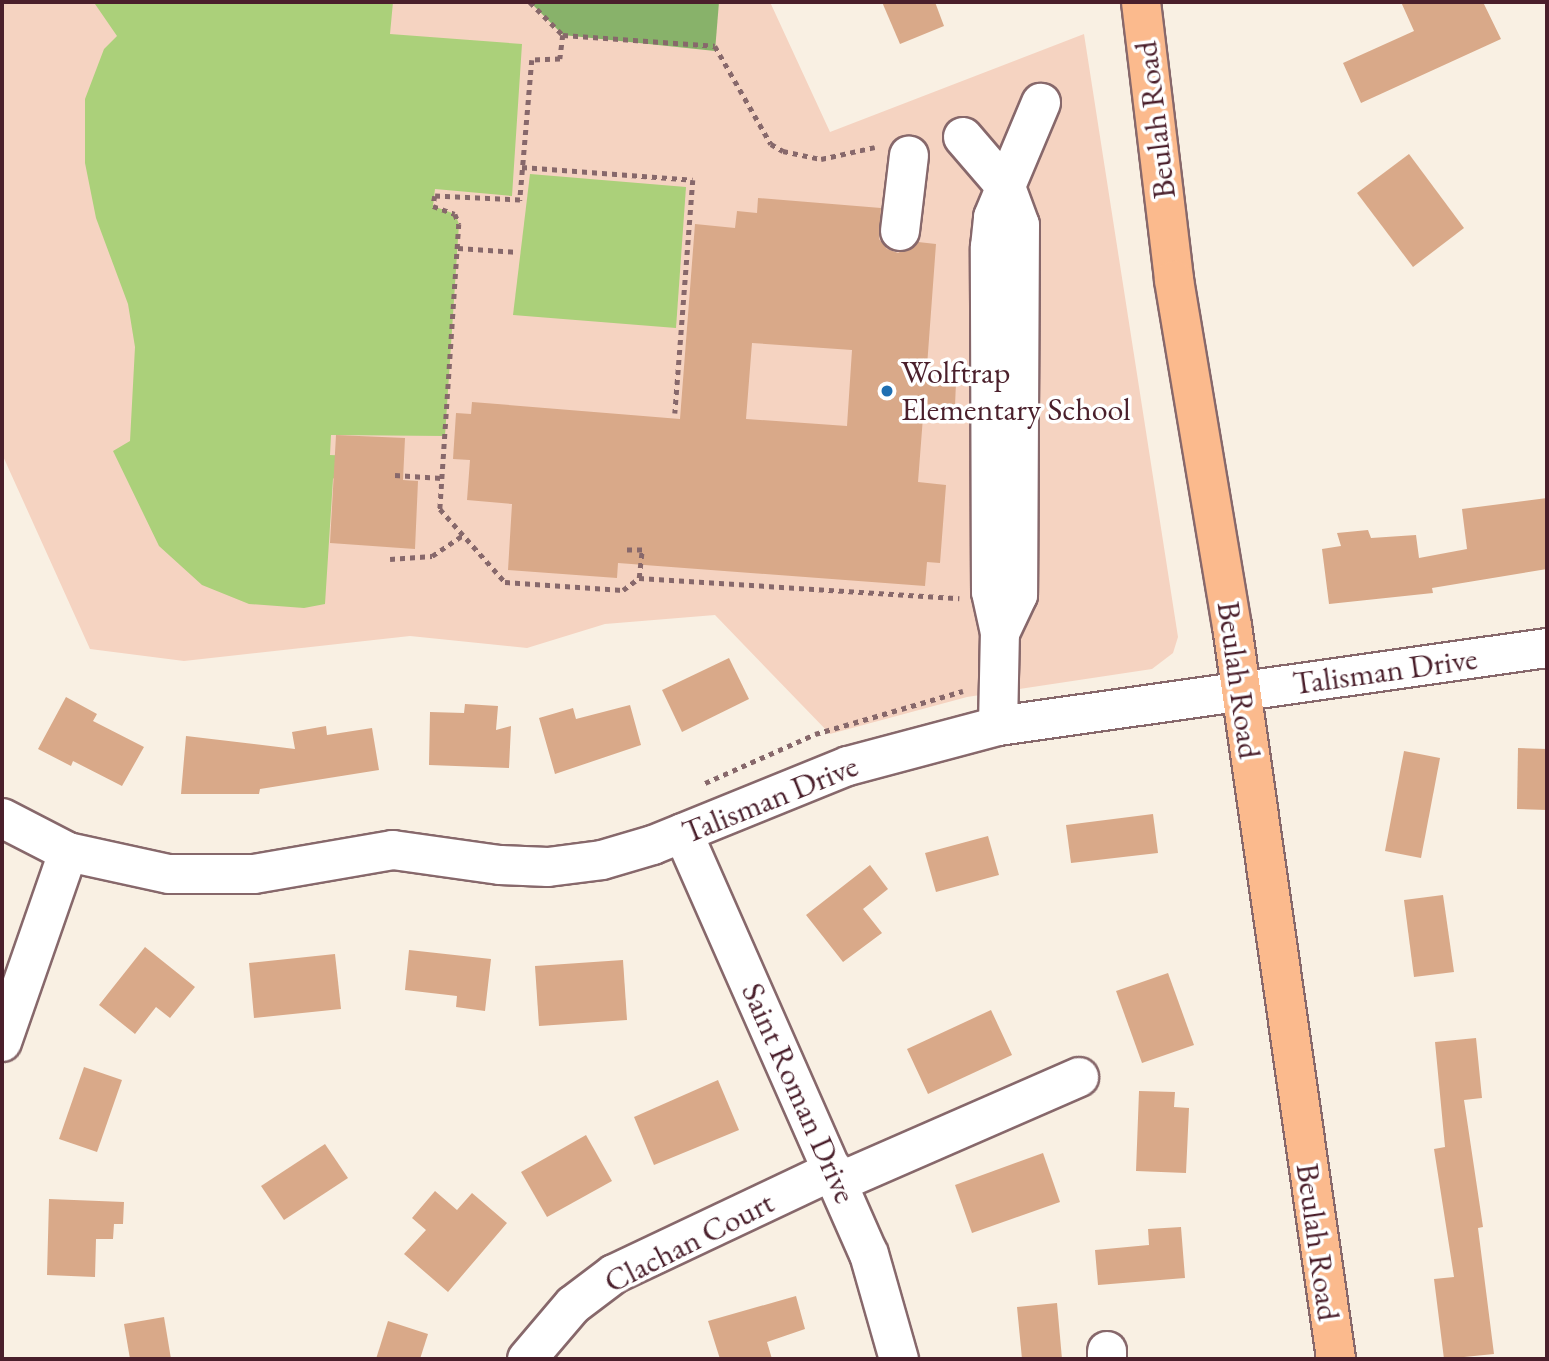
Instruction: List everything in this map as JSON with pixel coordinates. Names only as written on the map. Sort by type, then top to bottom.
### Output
[{"type":"main road","name":"Beulah Road","points":[[1141,2],[1174,280],[1241,691],[1336,1359]]},
{"type":"street","points":[[998,726],[1000,632],[991,592],[990,247],[993,218],[1041,103]]},
{"type":"street","points":[[963,137],[1006,187]]},
{"type":"street","points":[[897,149],[900,231]]},
{"type":"street","name":"Talisman Drive","points":[[2,818],[68,852],[169,874],[219,876],[393,850],[500,865],[548,867],[601,860],[683,833],[848,766],[998,726],[1547,648]]},
{"type":"street","name":"Saint Roman Drive","points":[[683,833],[869,1254],[900,1359]]},
{"type":"street","points":[[2,1042],[68,852]]},
{"type":"street","name":"Clachan Court","points":[[527,1359],[573,1305],[614,1275],[836,1176],[1079,1077]]},
{"type":"path","points":[[530,2],[563,35],[715,47],[763,134],[783,151],[821,159],[897,149]]},
{"type":"path","points":[[563,35],[560,59],[532,60],[520,200],[435,196],[433,206],[455,214],[458,248],[440,509],[505,582],[614,590],[633,585],[639,578],[642,550],[624,550]]},
{"type":"path","points":[[522,167],[694,180],[675,413]]},
{"type":"path","points":[[458,248],[518,252]]},
{"type":"path","points":[[395,475],[442,478]]},
{"type":"path","points":[[390,559],[432,556],[463,535]]},
{"type":"path","points":[[639,578],[973,600]]},
{"type":"path","points":[[701,785],[815,734],[947,699],[962,692],[970,681]]},
{"type":"shaded area","name":"Wolftrap Elementary School","points":[[2,2],[770,2],[830,132],[1084,34],[1178,637],[1173,653],[1152,669],[967,697],[830,734],[715,615],[605,624],[527,648],[410,636],[184,661],[90,649],[2,454]]},
{"type":"green space","points":[[393,2],[390,34],[522,44],[512,196],[435,189],[433,206],[455,214],[459,224],[445,436],[331,435],[330,455],[355,456],[333,479],[325,604],[304,608],[249,604],[202,585],[159,546],[113,451],[130,441],[135,347],[128,304],[96,218],[85,163],[85,99],[104,49],[117,36],[95,4]]},
{"type":"green space","points":[[530,2],[719,2],[715,51],[563,35]]},
{"type":"green space","points":[[530,174],[686,187],[676,328],[513,315]]},
{"type":"building","points":[[882,2],[935,2],[944,26],[900,44]]},
{"type":"building","points":[[1401,2],[1483,2],[1501,39],[1361,103],[1343,63],[1414,31]]},
{"type":"building","points":[[1409,154],[1464,228],[1413,267],[1357,193]]},
{"type":"building","name":"Wolftrap Elementary School","points":[[758,198],[881,208],[879,239],[887,249],[898,253],[918,242],[936,244],[926,380],[956,382],[955,406],[924,404],[918,482],[946,485],[940,563],[927,562],[925,586],[618,563],[617,578],[508,570],[512,504],[467,500],[470,460],[453,459],[456,413],[471,414],[472,402],[680,419],[695,224],[735,228],[737,211],[757,213]],"holes":[[[752,343],[852,350],[847,426],[746,419]]]},
{"type":"building","points":[[336,435],[405,438],[403,480],[418,481],[415,549],[330,543]]},
{"type":"building","points":[[1547,498],[1547,569],[1432,588],[1433,593],[1329,604],[1322,549],[1341,546],[1337,533],[1368,530],[1371,538],[1416,535],[1419,558],[1467,549],[1462,509]]},
{"type":"building","points":[[729,658],[749,699],[682,732],[662,690]]},
{"type":"building","points":[[66,697],[97,714],[93,721],[144,747],[122,786],[73,761],[71,766],[38,749]]},
{"type":"building","points":[[465,704],[498,706],[496,730],[511,726],[509,768],[429,765],[430,712],[464,713]]},
{"type":"building","points":[[630,705],[641,745],[555,774],[539,718],[573,708],[576,719]]},
{"type":"building","points":[[326,726],[327,735],[372,728],[379,770],[260,789],[259,794],[181,794],[186,736],[295,749],[292,732]]},
{"type":"building","points":[[1518,748],[1547,749],[1547,810],[1517,809]]},
{"type":"building","points":[[1404,751],[1440,758],[1421,858],[1385,851]]},
{"type":"building","points":[[1153,814],[1158,853],[1071,863],[1066,825]]},
{"type":"building","points":[[988,836],[999,875],[936,892],[925,853]]},
{"type":"building","points":[[870,865],[888,889],[863,909],[882,933],[843,962],[806,915]]},
{"type":"building","points":[[1443,895],[1454,972],[1414,977],[1404,900]]},
{"type":"building","points":[[145,947],[195,987],[170,1018],[156,1007],[135,1034],[99,1005]]},
{"type":"building","points":[[409,950],[491,959],[485,1011],[456,1007],[457,996],[405,990]]},
{"type":"building","points":[[335,954],[341,1009],[254,1018],[249,963]]},
{"type":"building","points":[[623,960],[627,1020],[539,1026],[535,966]]},
{"type":"building","points":[[1168,973],[1194,1045],[1142,1063],[1116,991]]},
{"type":"building","points":[[991,1010],[1012,1055],[928,1094],[907,1049]]},
{"type":"building","points":[[1476,1038],[1482,1098],[1464,1100],[1483,1227],[1478,1228],[1494,1354],[1444,1359],[1434,1279],[1454,1277],[1434,1149],[1445,1147],[1435,1042]]},
{"type":"building","points":[[84,1067],[122,1080],[97,1152],[59,1139]]},
{"type":"building","points":[[718,1080],[739,1130],[654,1165],[634,1117]]},
{"type":"building","points":[[1139,1091],[1175,1092],[1174,1107],[1189,1108],[1186,1173],[1136,1171]]},
{"type":"building","points":[[586,1135],[612,1181],[547,1217],[521,1172]]},
{"type":"building","points":[[325,1144],[348,1178],[284,1220],[261,1186]]},
{"type":"building","points":[[1043,1153],[1060,1202],[972,1233],[955,1185]]},
{"type":"building","points":[[435,1191],[457,1210],[472,1193],[507,1223],[448,1292],[404,1254],[426,1230],[412,1218]]},
{"type":"building","points":[[49,1199],[124,1202],[123,1224],[114,1224],[113,1239],[96,1239],[95,1277],[47,1275]]},
{"type":"building","points":[[1181,1227],[1185,1278],[1098,1285],[1095,1250],[1149,1245],[1148,1229]]},
{"type":"building","points":[[796,1296],[805,1329],[767,1342],[772,1359],[720,1359],[708,1321]]},
{"type":"building","points":[[1057,1303],[1062,1359],[1022,1359],[1017,1307]]},
{"type":"building","points":[[164,1317],[171,1359],[130,1359],[124,1324]]},
{"type":"building","points":[[388,1321],[428,1334],[420,1359],[376,1359]]},
{"type":"place","name":"Wolftrap Elementary School","points":[[887,391]]}]
